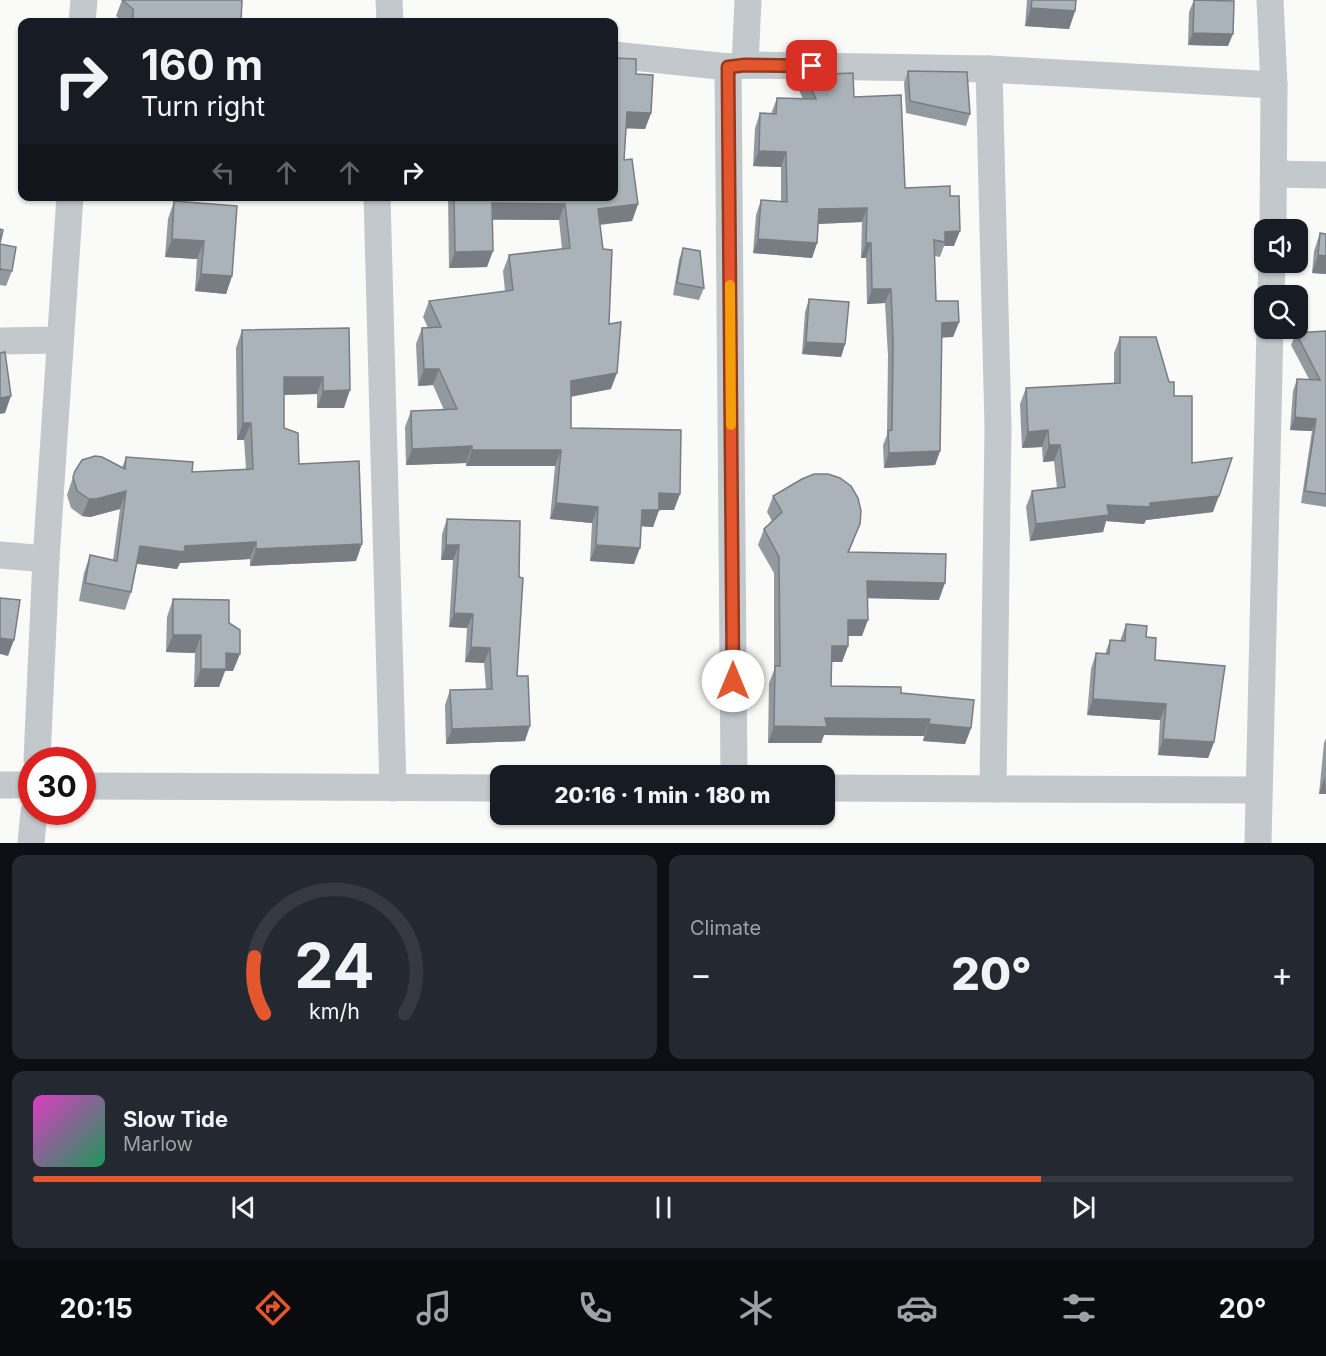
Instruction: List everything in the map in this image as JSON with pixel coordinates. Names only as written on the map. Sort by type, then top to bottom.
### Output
[{"type":"street","points":[[82,18],[84,0]]},
{"type":"street","points":[[389,0],[390,18]]},
{"type":"street","points":[[734,765],[737,66],[748,0]]},
{"type":"street","points":[[1270,0],[1274,85],[1273,219]]},
{"type":"street","points":[[618,55],[737,66],[989,69],[1274,85]]},
{"type":"street","points":[[989,69],[998,427],[993,789]]},
{"type":"street","points":[[1274,174],[1326,175]]},
{"type":"street","points":[[38,747],[45,559],[70,201]]},
{"type":"street","points":[[376,201],[393,788]]},
{"type":"street","points":[[1258,843],[1270,339]]},
{"type":"street","points":[[0,341],[59,340]]},
{"type":"street","points":[[0,555],[45,559]]},
{"type":"street","points":[[0,785],[18,785]]},
{"type":"street","points":[[96,786],[490,788]]},
{"type":"street","points":[[835,788],[1259,790]]},
{"type":"street","points":[[31,843],[33,825]]},
{"type":"building","points":[[122,0],[242,0],[241,18],[133,18],[133,9]]},
{"type":"building","points":[[1032,0],[1076,0],[1075,11],[1031,8]]},
{"type":"building","points":[[1194,0],[1234,1],[1233,34],[1193,33]]},
{"type":"building","points":[[618,58],[636,59],[636,74],[653,75],[651,113],[627,112],[624,160],[632,159],[638,204],[598,209],[603,249],[612,250],[609,324],[621,322],[617,373],[571,381],[571,428],[681,430],[680,494],[659,493],[659,510],[642,510],[640,548],[596,545],[598,507],[556,503],[561,450],[472,450],[472,446],[412,449],[411,411],[457,409],[439,369],[424,369],[422,328],[441,327],[429,301],[513,290],[509,255],[570,248],[565,204],[492,203],[493,251],[455,252],[454,201],[618,201]]},
{"type":"building","points":[[908,71],[967,72],[970,114],[910,101]]},
{"type":"building","points":[[853,73],[854,97],[901,95],[905,188],[950,186],[950,196],[959,196],[960,231],[945,232],[945,242],[934,240],[936,301],[958,301],[959,322],[942,323],[940,451],[889,453],[888,431],[892,430],[891,289],[872,289],[871,243],[866,243],[867,208],[819,209],[817,243],[758,239],[761,200],[787,202],[786,152],[759,151],[760,113],[776,114],[777,98],[816,99],[804,75]]},
{"type":"building","points":[[174,201],[237,206],[232,276],[201,274],[204,241],[172,239]]},
{"type":"building","points":[[1320,233],[1326,234],[1326,256],[1318,255]]},
{"type":"building","points":[[0,244],[16,247],[12,271],[0,269]]},
{"type":"building","points":[[683,248],[700,251],[704,288],[677,283]]},
{"type":"building","points":[[809,299],[849,302],[845,344],[806,342]]},
{"type":"building","points":[[349,328],[350,390],[323,391],[323,377],[284,377],[284,428],[298,433],[299,464],[359,461],[362,544],[256,549],[256,542],[185,546],[184,552],[140,546],[131,592],[85,583],[90,555],[117,561],[126,491],[89,499],[77,491],[73,477],[82,460],[95,456],[102,457],[125,469],[126,457],[193,462],[192,472],[253,469],[251,423],[243,423],[242,330]]},
{"type":"building","points":[[1326,331],[1326,494],[1305,491],[1316,419],[1295,417],[1297,379],[1320,380],[1299,339],[1308,339],[1308,332]]},
{"type":"building","points":[[1120,337],[1156,337],[1169,382],[1174,382],[1174,396],[1192,396],[1192,463],[1232,458],[1219,496],[1150,503],[1150,507],[1107,505],[1109,515],[1036,524],[1032,491],[1065,487],[1060,445],[1049,445],[1048,430],[1028,432],[1026,388],[1120,383]]},
{"type":"building","points":[[5,352],[11,396],[0,398],[0,353]]},
{"type":"building","points":[[814,474],[828,474],[840,478],[851,486],[858,498],[861,511],[860,524],[848,552],[946,554],[945,583],[867,581],[868,620],[848,620],[848,646],[832,646],[831,686],[901,687],[901,693],[974,700],[971,728],[929,724],[930,719],[825,718],[827,727],[774,726],[775,666],[780,666],[779,557],[764,529],[782,512],[773,496]]},
{"type":"building","points":[[447,519],[520,521],[519,577],[523,578],[517,676],[528,676],[530,726],[452,729],[450,690],[492,689],[490,648],[471,647],[473,614],[454,613],[459,545],[446,545]]},
{"type":"building","points":[[0,598],[20,600],[14,640],[0,638]]},
{"type":"building","points":[[173,599],[229,600],[229,623],[240,630],[240,654],[226,653],[226,669],[201,669],[201,635],[173,635]]},
{"type":"building","points":[[1126,624],[1147,626],[1146,637],[1156,638],[1155,660],[1225,666],[1214,742],[1163,739],[1166,704],[1093,699],[1096,653],[1109,654],[1110,640],[1125,641]]},
{"type":"slow traffic","points":[[730,285],[731,425]]},
{"type":"route","points":[[733,681],[728,67],[812,66]]}]
